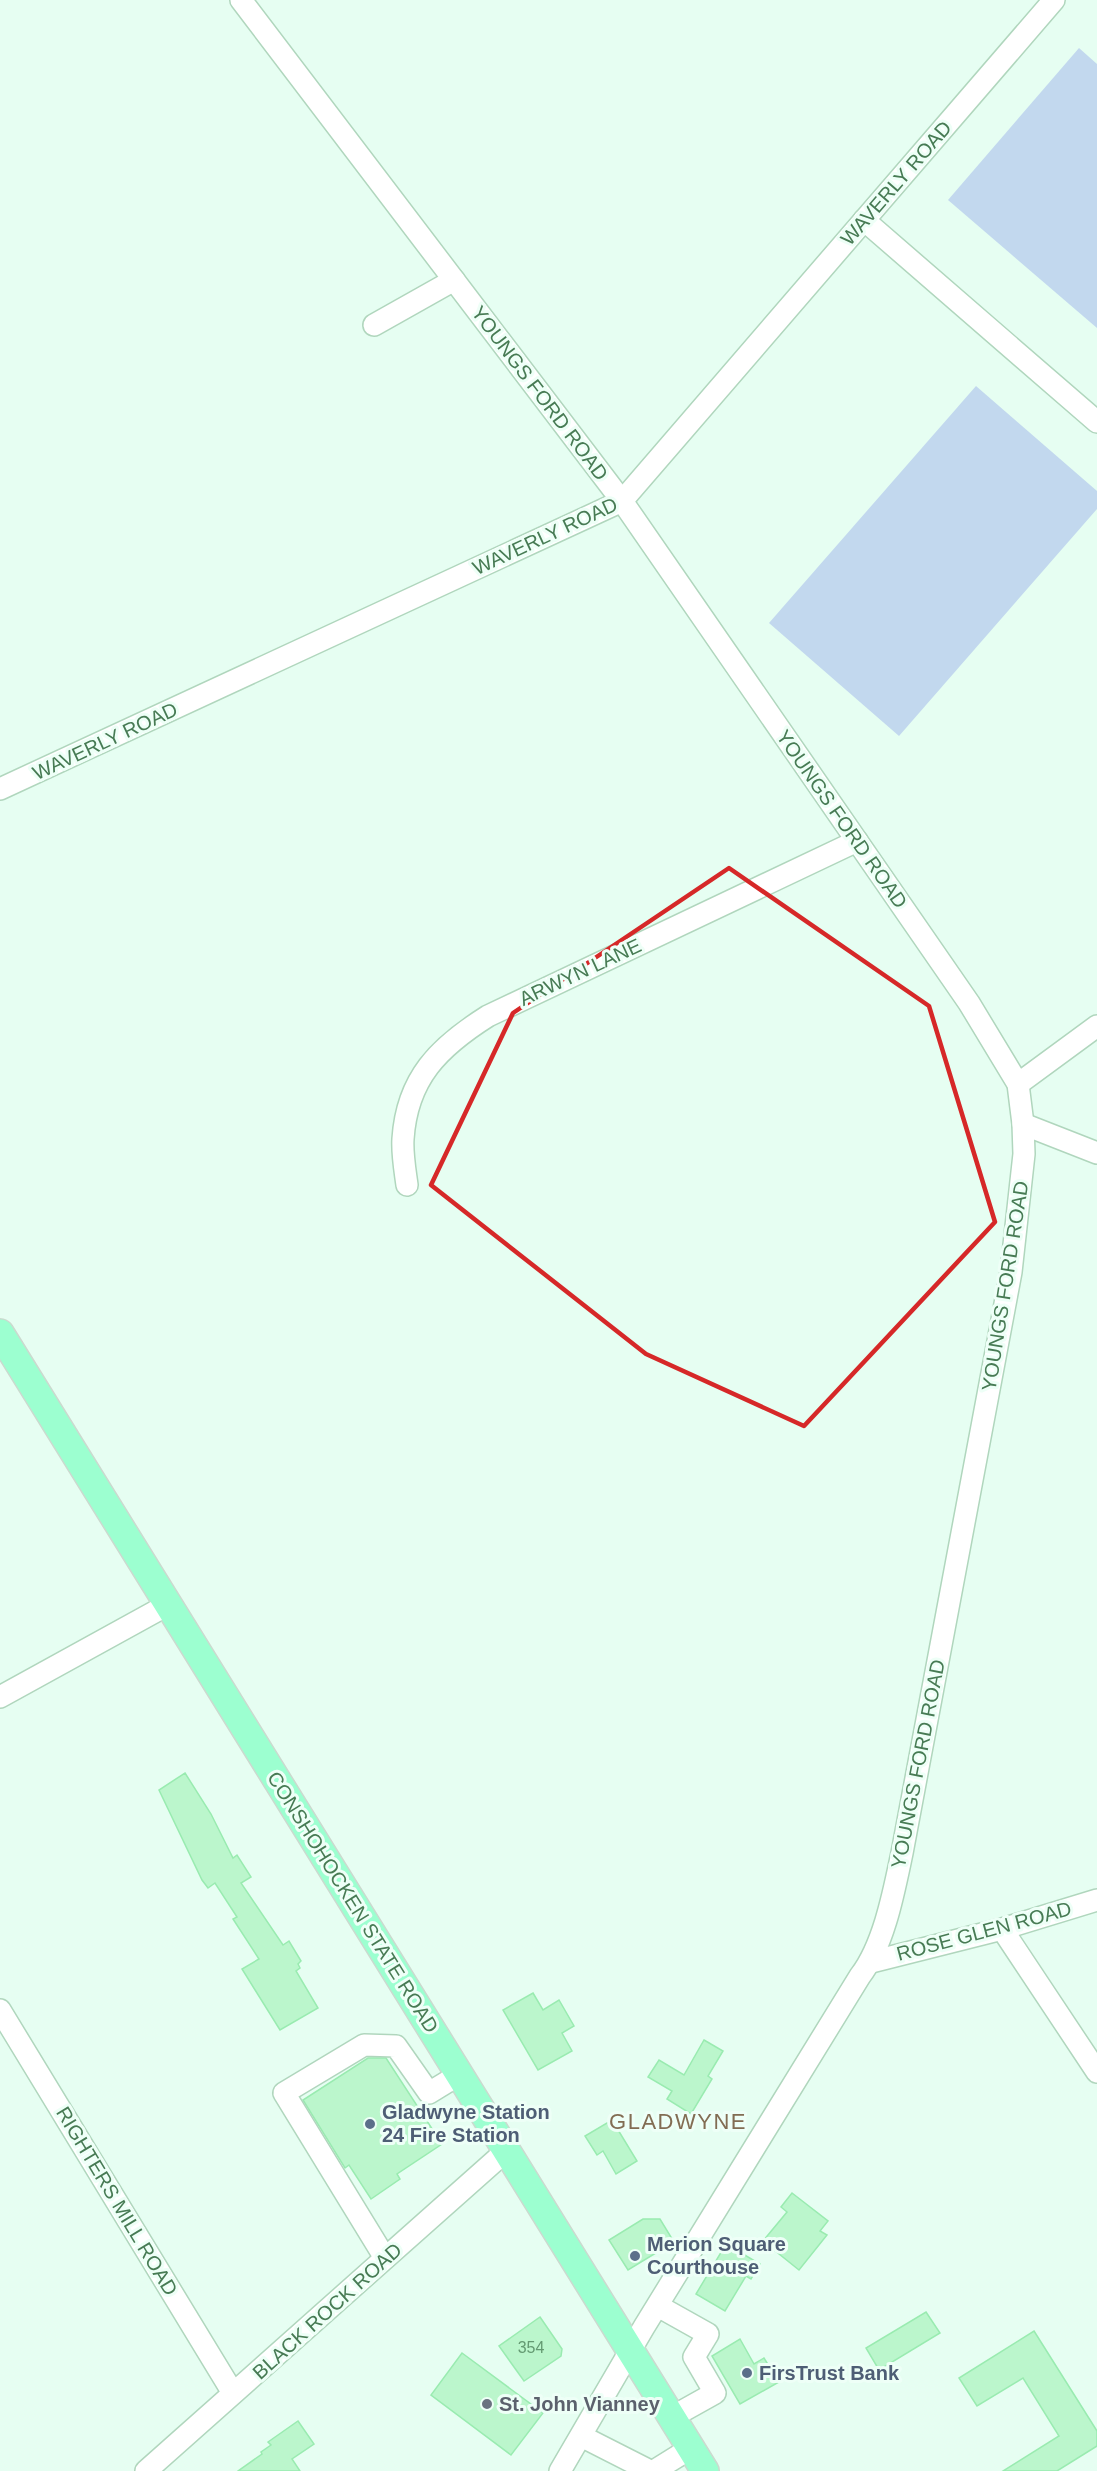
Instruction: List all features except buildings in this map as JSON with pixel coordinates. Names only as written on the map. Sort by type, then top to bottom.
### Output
[{"type":"main road","name":"CONSHOHOCKEN STATE ROAD","points":[[0,1333],[705,2471]]},
{"type":"street","name":"YOUNGS FORD ROAD","points":[[241,0],[622,501],[969,1003],[1018,1084],[1023,1124],[1022,1185],[1009,1284],[902,1852],[894,1891],[871,1962],[860,1976],[658,2306],[560,2471]]},
{"type":"street","name":"WAVERLY ROAD","points":[[0,789],[622,501],[1054,0]]},
{"type":"street","points":[[864,220],[1097,422]]},
{"type":"street","points":[[374,325],[454,280]]},
{"type":"street","name":"ARWYN LANE","points":[[407,1185],[403,1140],[411,1094],[437,1053],[466,1029],[488,1016],[857,841]]},
{"type":"street","points":[[1018,1084],[1097,1026]]},
{"type":"street","points":[[1023,1124],[1097,1153]]},
{"type":"street","points":[[0,1697],[169,1604]]},
{"type":"street","name":"ROSE GLEN ROAD","points":[[871,1962],[1002,1929],[1097,1900]]},
{"type":"street","points":[[1002,1929],[1097,2072]]},
{"type":"street","name":"RIGHTERS MILL ROAD","points":[[0,2010],[233,2393]]},
{"type":"street","points":[[385,2258],[284,2093],[364,2044],[396,2046],[429,2092],[460,2074]]},
{"type":"street","name":"BLACK ROCK ROAD","points":[[146,2471],[507,2150]]},
{"type":"street","points":[[658,2306],[708,2334],[694,2358],[714,2393],[672,2417]]},
{"type":"street","points":[[581,2436],[646,2470],[691,2448]]},
{"type":"highlighted area","points":[[729,868],[929,1006],[995,1222],[804,1426],[646,1354],[431,1185],[513,1013]]},
{"type":"shaded area","points":[[1079,48],[1097,64],[1097,328],[948,200]]},
{"type":"shaded area","points":[[976,386],[1097,491],[1097,509],[899,736],[769,623]]},
{"type":"place","name":"Gladwyne Station 24 Fire Station","points":[[370,2124]]},
{"type":"place","name":"Merion Square Courthouse","points":[[635,2256]]},
{"type":"place","name":"FirsTrust Bank","points":[[747,2373]]},
{"type":"place","name":"St. John Vianney","points":[[487,2404]]},
{"type":"district","name":"GLADWYNE","points":[[678,2121]]}]
